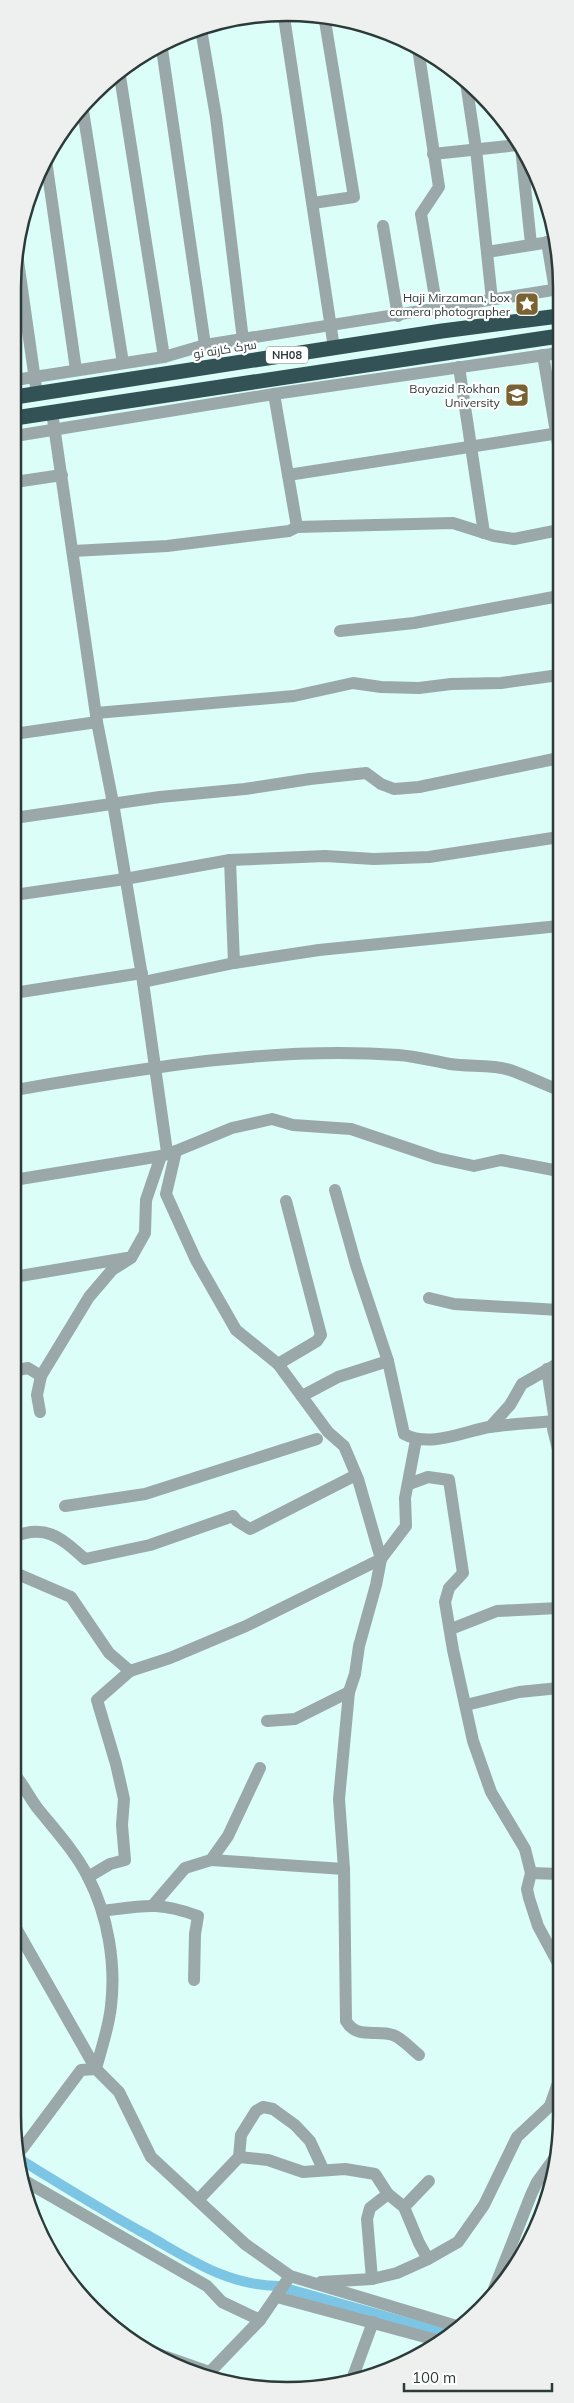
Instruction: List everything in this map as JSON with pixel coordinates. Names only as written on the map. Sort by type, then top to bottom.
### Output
[{"type":"highway","name":"سرک کارته نو","points":[[21,396],[553,317]]},
{"type":"highway","name":"NH08","points":[[21,417],[553,337]]},
{"type":"street","points":[[285,21],[334,348]]},
{"type":"street","points":[[313,203],[354,196],[326,24]]},
{"type":"street","points":[[202,35],[216,117],[243,340]]},
{"type":"street","points":[[163,52],[205,346]]},
{"type":"street","points":[[419,57],[439,187],[420,214],[437,309]]},
{"type":"street","points":[[121,80],[164,357]]},
{"type":"street","points":[[468,92],[476,149],[492,300]]},
{"type":"street","points":[[84,116],[123,363]]},
{"type":"street","points":[[433,154],[512,146]]},
{"type":"street","points":[[523,165],[531,244]]},
{"type":"street","points":[[43,184],[76,370]]},
{"type":"street","points":[[383,226],[398,316]]},
{"type":"street","points":[[488,252],[549,242]]},
{"type":"street","points":[[21,379],[164,357],[205,346],[330,325],[553,291]]},
{"type":"street","points":[[21,304],[37,394]]},
{"type":"street","points":[[21,435],[274,394],[553,354]]},
{"type":"street","points":[[543,355],[553,407]]},
{"type":"street","points":[[459,367],[484,533]]},
{"type":"street","points":[[274,394],[297,527]]},
{"type":"street","points":[[52,412],[96,718],[126,878],[168,1153],[166,1194],[196,1260],[236,1330],[278,1364],[328,1432],[344,1446],[356,1476],[381,1558],[376,1586],[359,1646],[355,1674],[349,1692],[338,1798],[344,1869],[346,2022],[350,2028],[359,2032],[394,2035],[418,2055]]},
{"type":"street","points":[[288,475],[553,434]]},
{"type":"street","points":[[21,481],[62,475]]},
{"type":"street","points":[[73,551],[205,542],[289,531],[297,527],[453,523],[484,533],[514,539],[553,531]]},
{"type":"street","points":[[340,631],[414,623],[553,597]]},
{"type":"street","points":[[21,733],[96,718],[294,696],[353,683],[381,687],[419,688],[451,684],[501,683],[553,676]]},
{"type":"street","points":[[21,817],[113,803],[245,789],[366,773],[381,784],[394,789],[419,787],[553,759]]},
{"type":"street","points":[[21,894],[230,860],[325,856],[374,859],[429,857],[553,838]]},
{"type":"street","points":[[230,860],[234,963]]},
{"type":"street","points":[[21,992],[142,978],[319,950],[553,927]]},
{"type":"street","points":[[21,1089],[155,1067],[268,1054],[399,1055],[451,1064],[508,1070],[553,1088]]},
{"type":"street","points":[[21,1179],[168,1153],[232,1128],[272,1119],[293,1125],[351,1129],[437,1158],[474,1166],[501,1160],[553,1170]]},
{"type":"street","points":[[40,1412],[37,1395],[41,1376],[89,1297],[112,1270],[131,1258],[145,1233],[146,1200],[168,1153]]},
{"type":"street","points":[[335,1190],[356,1265],[388,1361],[404,1434],[416,1440],[449,1437],[490,1427],[553,1426]]},
{"type":"street","points":[[278,1364],[317,1341],[321,1335],[286,1201]]},
{"type":"street","points":[[21,1276],[131,1258]]},
{"type":"street","points":[[428,1298],[454,1304],[553,1310]]},
{"type":"street","points":[[302,1396],[338,1377],[388,1361]]},
{"type":"street","points":[[490,1427],[510,1405],[522,1384],[553,1366]]},
{"type":"street","points":[[21,1370],[28,1368],[41,1376]]},
{"type":"street","points":[[547,1369],[553,1407]]},
{"type":"street","points":[[65,1506],[145,1494],[317,1439]]},
{"type":"street","points":[[88,1877],[110,1864],[125,1860],[122,1825],[124,1799],[97,1700],[130,1671],[170,1658],[246,1626],[381,1558],[406,1526],[405,1498],[416,1440]]},
{"type":"street","points":[[21,1535],[37,1531],[54,1534],[85,1559],[150,1546],[233,1516],[236,1521],[250,1529],[356,1476]]},
{"type":"street","points":[[409,1484],[428,1477],[449,1480],[463,1573],[449,1588],[445,1602],[453,1650],[473,1741],[487,1781],[525,1849],[531,1873],[527,1889],[528,1898],[538,1926],[553,1954]]},
{"type":"street","points":[[21,1575],[71,1597],[109,1652],[130,1671]]},
{"type":"street","points":[[451,1629],[497,1611],[553,1608]]},
{"type":"street","points":[[466,1705],[519,1692],[553,1689]]},
{"type":"street","points":[[267,1721],[295,1719],[349,1692]]},
{"type":"street","points":[[210,1860],[228,1836],[260,1768]]},
{"type":"street","points":[[21,1781],[31,1801],[56,1831],[88,1877],[102,1911],[111,1950],[111,2007],[96,2069]]},
{"type":"street","points":[[154,1904],[185,1868],[210,1860],[344,1869]]},
{"type":"street","points":[[531,1873],[553,1874]]},
{"type":"street","points":[[102,1911],[154,1904],[172,1907],[198,1916],[195,1934],[194,1980]]},
{"type":"street","points":[[21,1937],[96,2069],[119,2092],[151,2157],[287,2281],[333,2282],[372,2279],[397,2273],[428,2259],[458,2242],[484,2205],[517,2137],[553,2106]]},
{"type":"street","points":[[24,2147],[81,2070],[96,2069]]},
{"type":"street","points":[[198,2200],[239,2157],[240,2135],[256,2111],[263,2107],[273,2109],[295,2125],[310,2142],[323,2169]]},
{"type":"street","points":[[239,2157],[268,2160],[304,2172],[323,2169],[346,2169],[375,2174],[388,2194],[404,2207],[428,2259]]},
{"type":"street","points":[[498,2278],[531,2195],[537,2182],[548,2167]]},
{"type":"street","points":[[404,2207],[429,2181]]},
{"type":"street","points":[[30,2183],[207,2286],[222,2302],[260,2320]]},
{"type":"street","points":[[372,2279],[368,2219],[370,2208],[388,2194]]},
{"type":"street","points":[[211,2371],[260,2320],[287,2281]]},
{"type":"street","points":[[306,2282],[452,2325]]},
{"type":"street","points":[[277,2297],[432,2339]]},
{"type":"street","points":[[353,2374],[373,2322]]},
{"type":"waterway","points":[[25,2163],[100,2208],[210,2270],[242,2281],[278,2286],[442,2332]]},
{"type":"place","name":"Haji Mirzaman, box camera photographer","points":[[527,304]]},
{"type":"place","name":"Bayazid Rokhan University","points":[[517,395]]}]
